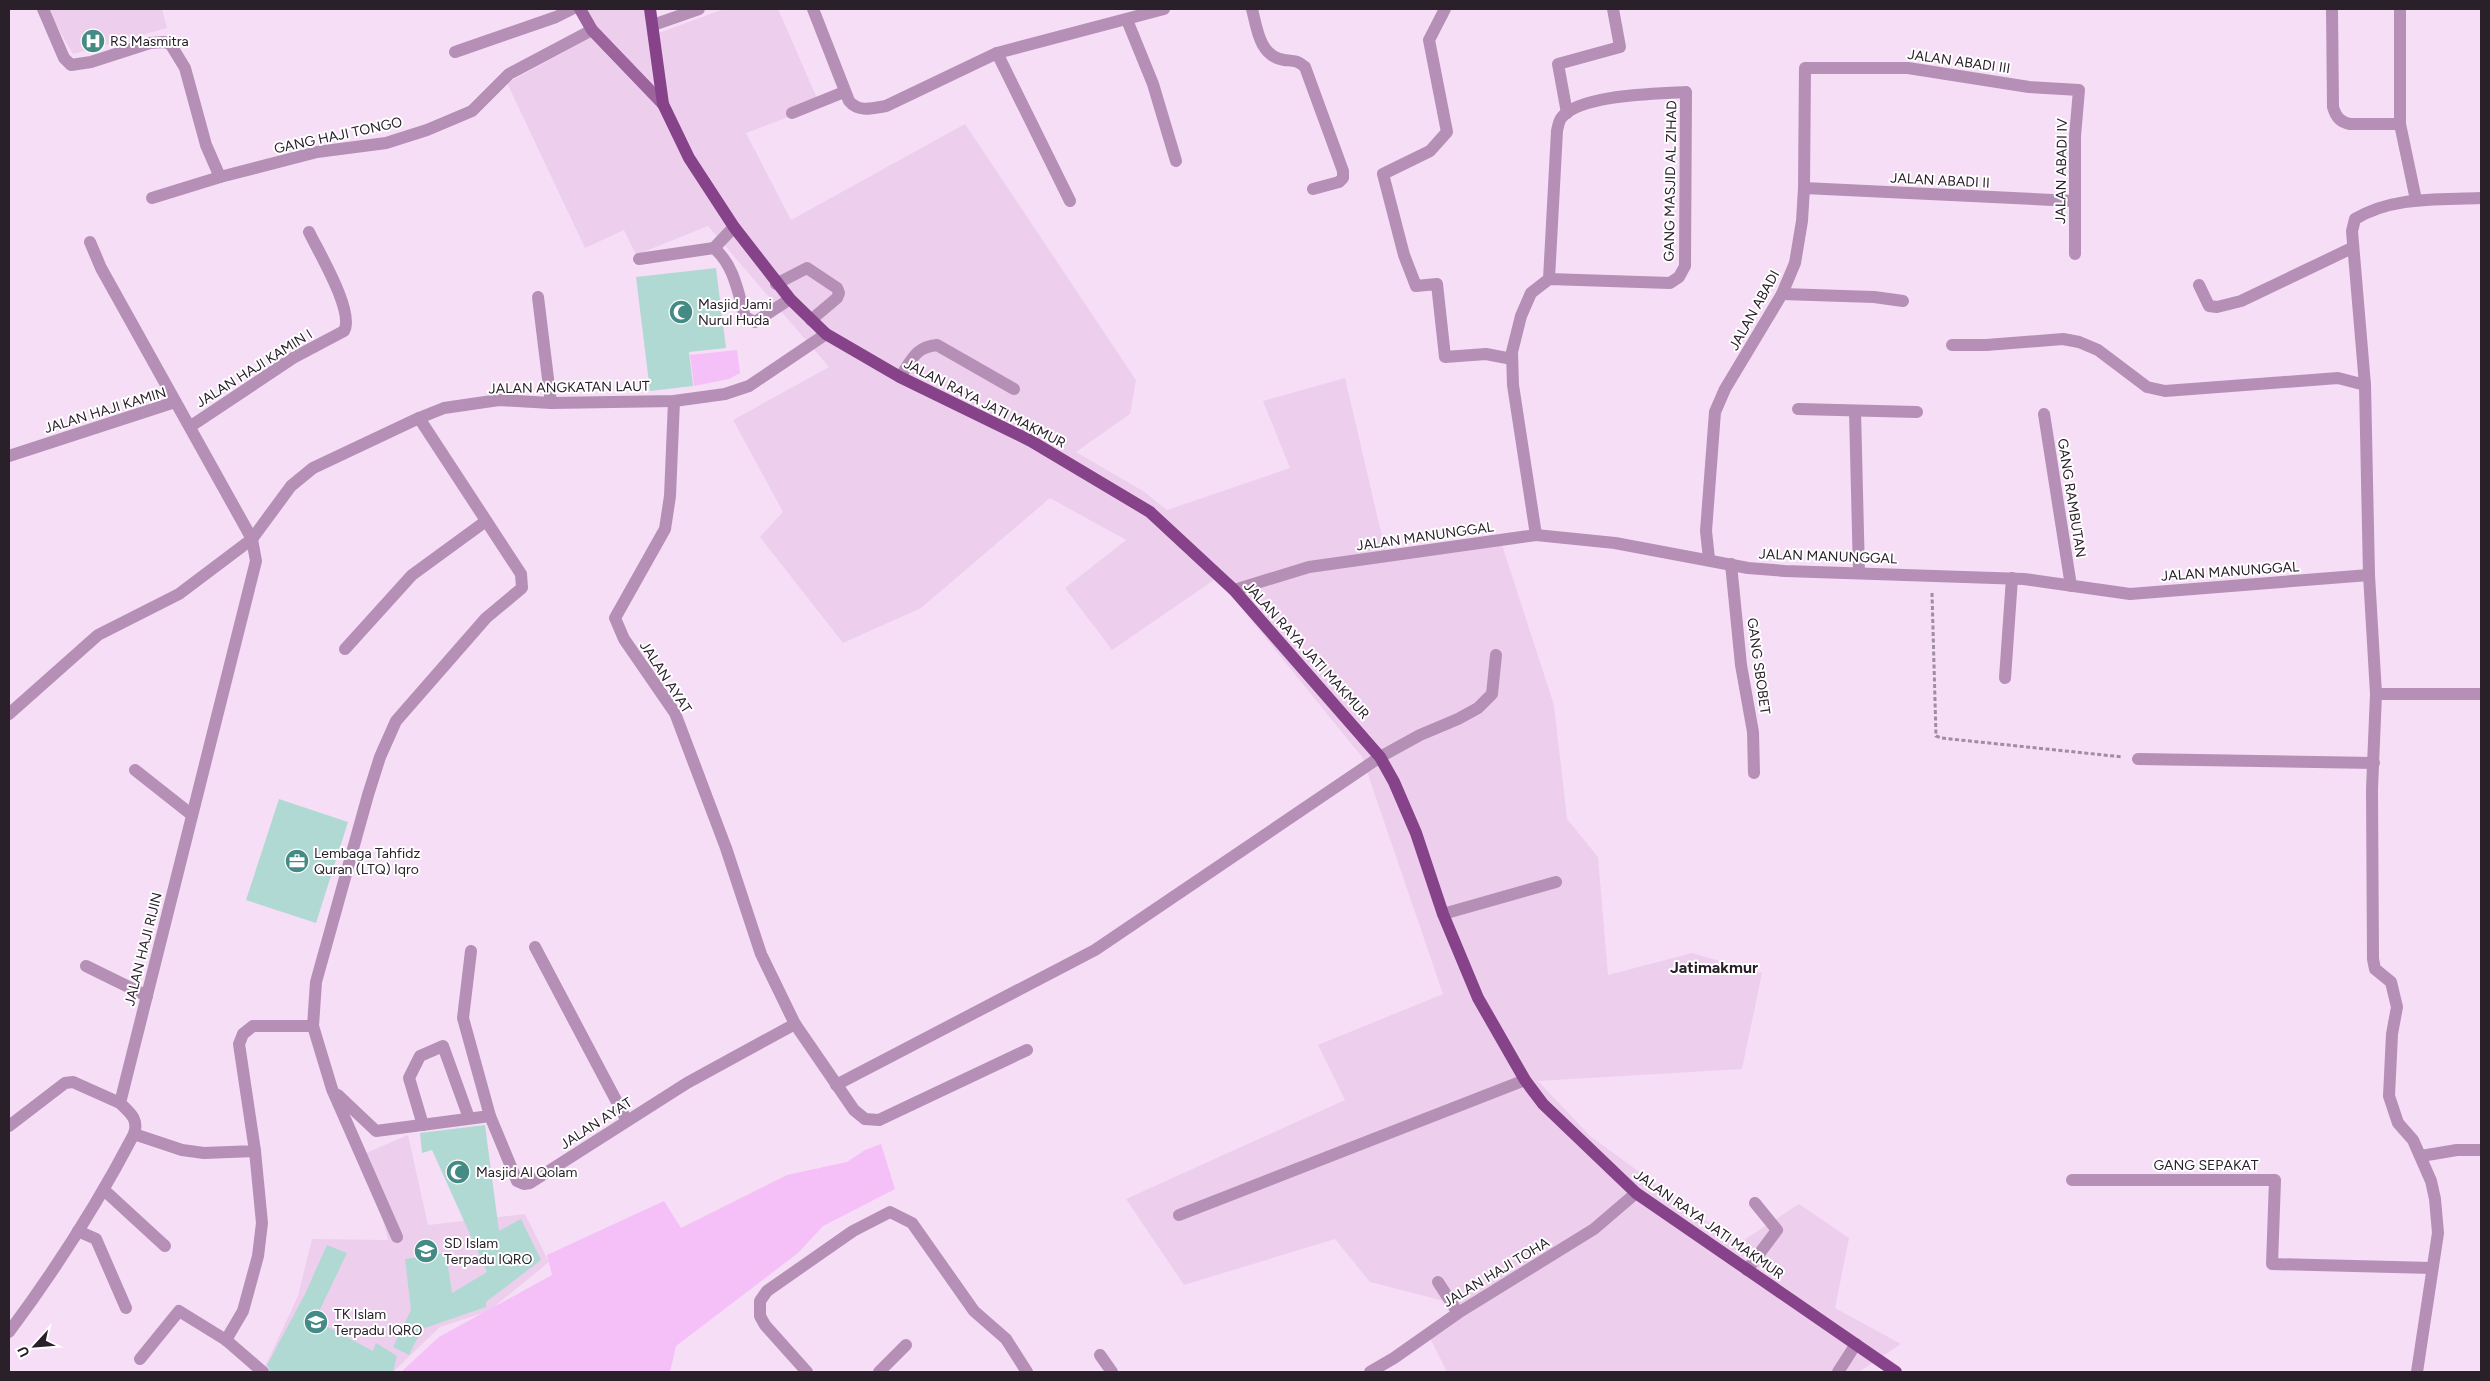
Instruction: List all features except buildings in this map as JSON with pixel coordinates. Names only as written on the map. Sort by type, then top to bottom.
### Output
[{"type":"main road","points":[[580,9],[592,30],[663,104]]},
{"type":"main road","name":"JALAN RAYA JATI MAKMUR","points":[[650,9],[663,104],[689,158],[734,227],[790,300],[826,334],[900,377],[1031,441],[1150,512],[1234,590],[1380,757],[1394,782],[1416,833],[1443,914],[1478,998],[1525,1080],[1543,1104],[1636,1193],[1896,1372]]},
{"type":"street","points":[[43,9],[64,58],[71,65],[91,62],[150,43],[165,42],[171,45],[185,68],[206,144],[220,177]]},
{"type":"street","points":[[454,52],[556,17],[572,9]]},
{"type":"street","points":[[652,25],[699,9]]},
{"type":"street","points":[[813,9],[849,101],[856,107],[871,109],[886,106],[997,53],[1164,9]]},
{"type":"street","points":[[1252,9],[1260,38],[1270,56],[1282,60],[1297,60],[1305,67],[1343,171],[1343,178],[1339,182],[1314,189]]},
{"type":"street","points":[[1445,9],[1429,40],[1447,132],[1430,151],[1383,174],[1404,255],[1416,286],[1437,284],[1445,357],[1486,354],[1512,359]]},
{"type":"street","points":[[1536,535],[1513,384],[1512,359],[1521,316],[1531,293],[1549,278],[1557,131],[1561,117],[1567,113],[1558,64],[1620,47],[1613,9]]},
{"type":"street","points":[[2332,9],[2335,115],[2343,123],[2350,124],[2400,124]]},
{"type":"street","points":[[2400,9],[2400,124],[2416,200]]},
{"type":"street","points":[[1127,20],[1152,84],[1176,161]]},
{"type":"street","name":"GANG HAJI TONGO","points":[[152,198],[220,177],[317,152],[386,143],[427,130],[472,111],[509,74],[592,30]]},
{"type":"street","points":[[997,53],[1070,201]]},
{"type":"street","name":"JALAN ABADI III","points":[[1805,68],[1908,68],[2028,87],[2079,90]]},
{"type":"street","name":"JALAN ABADI","points":[[1709,559],[1706,531],[1715,412],[1725,390],[1782,294],[1795,263],[1802,221],[1804,188],[1805,68]]},
{"type":"street","name":"JALAN ABADI IV","points":[[2075,254],[2075,136],[2079,90]]},
{"type":"street","points":[[792,113],[844,92]]},
{"type":"street","name":"GANG MASJID AL ZIHAD","points":[[1549,278],[1670,283],[1680,277],[1685,266],[1686,92],[1613,98],[1574,107],[1567,113]]},
{"type":"street","name":"JALAN ABADI II","points":[[1804,188],[2074,201]]},
{"type":"street","points":[[2417,1372],[2438,1233],[2435,1200],[2420,1156],[2412,1140],[2398,1123],[2389,1096],[2392,1034],[2396,1008],[2392,982],[2375,969],[2373,959],[2376,694],[2369,575],[2366,385],[2352,248],[2352,231],[2356,219],[2373,210],[2416,200],[2481,199]]},
{"type":"street","points":[[639,259],[714,248],[734,227]]},
{"type":"street","name":"JALAN HAJI KAMIN I","points":[[191,426],[250,384],[345,329],[346,319],[339,293],[309,232]]},
{"type":"street","points":[[90,242],[101,268],[175,402]]},
{"type":"street","points":[[714,248],[721,254],[731,270],[745,317],[755,322],[790,300]]},
{"type":"street","points":[[2199,285],[2210,306],[2217,307],[2241,301],[2352,248]]},
{"type":"street","points":[[776,284],[808,268],[837,288],[839,293],[837,298],[811,320]]},
{"type":"street","points":[[1782,294],[1903,301]]},
{"type":"street","points":[[538,297],[551,402]]},
{"type":"street","name":"JALAN ANGKATAN LAUT","points":[[9,714],[98,635],[179,594],[252,539],[291,486],[313,468],[419,418],[444,408],[499,400],[551,402],[674,401],[725,394],[749,386],[826,334]]},
{"type":"street","points":[[1952,345],[1986,345],[2063,339],[2079,342],[2098,350],[2147,387],[2165,391],[2338,378],[2366,385]]},
{"type":"street","points":[[900,377],[918,350],[924,346],[937,345],[1014,389]]},
{"type":"street","name":"JALAN AYAT","points":[[674,401],[670,496],[665,529],[616,618],[624,639],[675,713],[726,848],[761,954],[795,1024],[854,1110],[865,1119],[879,1120],[1027,1050]]},
{"type":"street","name":"JALAN HAJI KAMIN","points":[[9,456],[175,402],[191,426],[252,539]]},
{"type":"street","points":[[1798,408],[1917,412]]},
{"type":"street","points":[[1855,411],[1859,573]]},
{"type":"street","name":"GANG RAMBUTAN","points":[[2044,414],[2071,586]]},
{"type":"street","points":[[397,1237],[332,1089],[313,1026],[318,972],[368,795],[380,757],[396,721],[486,618],[522,588],[521,574],[419,418]]},
{"type":"street","points":[[345,649],[412,575],[486,520]]},
{"type":"street","name":"JALAN MANUNGGAL","points":[[1234,590],[1309,566],[1536,535],[1615,543],[1731,564],[1785,571],[2012,578],[2130,594],[2369,575]]},
{"type":"street","name":"JALAN HAJI RIJIN","points":[[120,1103],[256,561],[252,539]]},
{"type":"street","name":"GANG SBOBET","points":[[1731,564],[1741,665],[1753,732],[1754,773]]},
{"type":"street","points":[[2005,678],[2012,578]]},
{"type":"street","points":[[836,1085],[1095,950],[1380,757],[1420,735],[1458,719],[1478,708],[1492,694],[1496,655]]},
{"type":"street","points":[[2376,694],[2481,694]]},
{"type":"street","points":[[2138,759],[2374,763]]},
{"type":"street","points":[[135,770],[192,815]]},
{"type":"street","points":[[1443,914],[1556,882]]},
{"type":"street","points":[[535,947],[627,1120]]},
{"type":"street","name":"JALAN AYAT","points":[[471,951],[463,1018],[490,1116],[517,1181],[524,1184],[687,1083],[795,1024]]},
{"type":"street","points":[[86,966],[147,996]]},
{"type":"street","points":[[226,1340],[243,1311],[258,1256],[262,1223],[255,1151],[239,1044],[243,1034],[253,1026],[313,1026]]},
{"type":"street","points":[[423,1125],[409,1078],[420,1056],[443,1046],[469,1118]]},
{"type":"street","points":[[1179,1215],[1525,1080]]},
{"type":"street","points":[[9,1126],[65,1084],[73,1082],[120,1103],[133,1116],[137,1125],[104,1190],[36,1296],[9,1332]]},
{"type":"street","points":[[332,1089],[367,1126],[376,1131],[490,1116]]},
{"type":"street","points":[[134,1134],[182,1150],[204,1153],[255,1151]]},
{"type":"street","points":[[2420,1156],[2457,1150],[2481,1150]]},
{"type":"street","name":"GANG SEPAKAT","points":[[2072,1180],[2275,1180],[2272,1264],[2432,1268]]},
{"type":"street","points":[[104,1190],[164,1246]]},
{"type":"street","name":"JALAN HAJI TOHA","points":[[1370,1372],[1394,1358],[1458,1312],[1594,1229],[1636,1193]]},
{"type":"street","points":[[1747,1270],[1777,1230],[1755,1203]]},
{"type":"street","points":[[807,1372],[765,1325],[760,1316],[760,1301],[767,1291],[852,1231],[890,1212],[912,1223],[974,1311],[1006,1339],[1027,1372]]},
{"type":"street","points":[[78,1231],[96,1239],[126,1308]]},
{"type":"street","points":[[1438,1282],[1458,1312]]},
{"type":"street","points":[[140,1359],[179,1311],[226,1340],[263,1372]]},
{"type":"street","points":[[1838,1372],[1856,1344]]},
{"type":"street","points":[[879,1372],[906,1345]]},
{"type":"street","points":[[1100,1355],[1112,1372]]},
{"type":"path","points":[[1932,576],[1936,736],[1951,740],[2138,759]]},
{"type":"shaded area","name":"RS Masmitra","points":[[47,9],[162,9],[167,28],[73,54]]},
{"type":"shaded area","points":[[581,9],[648,9],[653,35],[724,9],[778,9],[820,105],[746,133],[791,220],[965,124],[1136,380],[1130,414],[1076,452],[1143,491],[1167,510],[1290,468],[1263,401],[1345,378],[1387,558],[1502,545],[1554,705],[1567,819],[1598,857],[1608,975],[1692,953],[1762,973],[1742,1069],[1538,1081],[1590,1136],[1738,1244],[1799,1204],[1849,1238],[1835,1308],[1901,1344],[1859,1372],[1447,1372],[1426,1330],[1463,1306],[1370,1282],[1335,1239],[1184,1285],[1126,1199],[1345,1100],[1318,1045],[1443,994],[1362,757],[1217,578],[1112,650],[1065,588],[1126,540],[1050,498],[921,608],[843,643],[760,537],[783,512],[733,420],[829,367],[708,226],[636,255],[624,230],[585,248],[507,83],[595,35]]},
{"type":"shaded area","points":[[737,350],[740,373],[729,379],[694,386],[690,355]]},
{"type":"shaded area","name":"SD Islam Terpadu IQRO","points":[[408,1135],[428,1225],[525,1214],[549,1262],[489,1311],[440,1327],[393,1372],[263,1371],[298,1296],[312,1239],[388,1240],[366,1153]]},
{"type":"shaded area","points":[[881,1144],[895,1189],[823,1226],[798,1253],[676,1346],[670,1372],[401,1372],[439,1337],[552,1275],[547,1255],[664,1201],[681,1228],[787,1175],[847,1162],[865,1150]]},
{"type":"place","name":"RS Masmitra","points":[[93,41]]},
{"type":"place","name":"Masjid Jami Nurul Huda","points":[[681,312]]},
{"type":"place","name":"Lembaga Tahfidz Quran (LTQ) Iqro","points":[[297,861]]},
{"type":"place","name":"Masjid Al Qolam","points":[[458,1172]]},
{"type":"place","name":"SD Islam Terpadu IQRO","points":[[426,1251]]},
{"type":"place","name":"TK Islam Terpadu IQRO","points":[[316,1322]]},
{"type":"district","name":"Jatimakmur","points":[[1714,967]]}]
